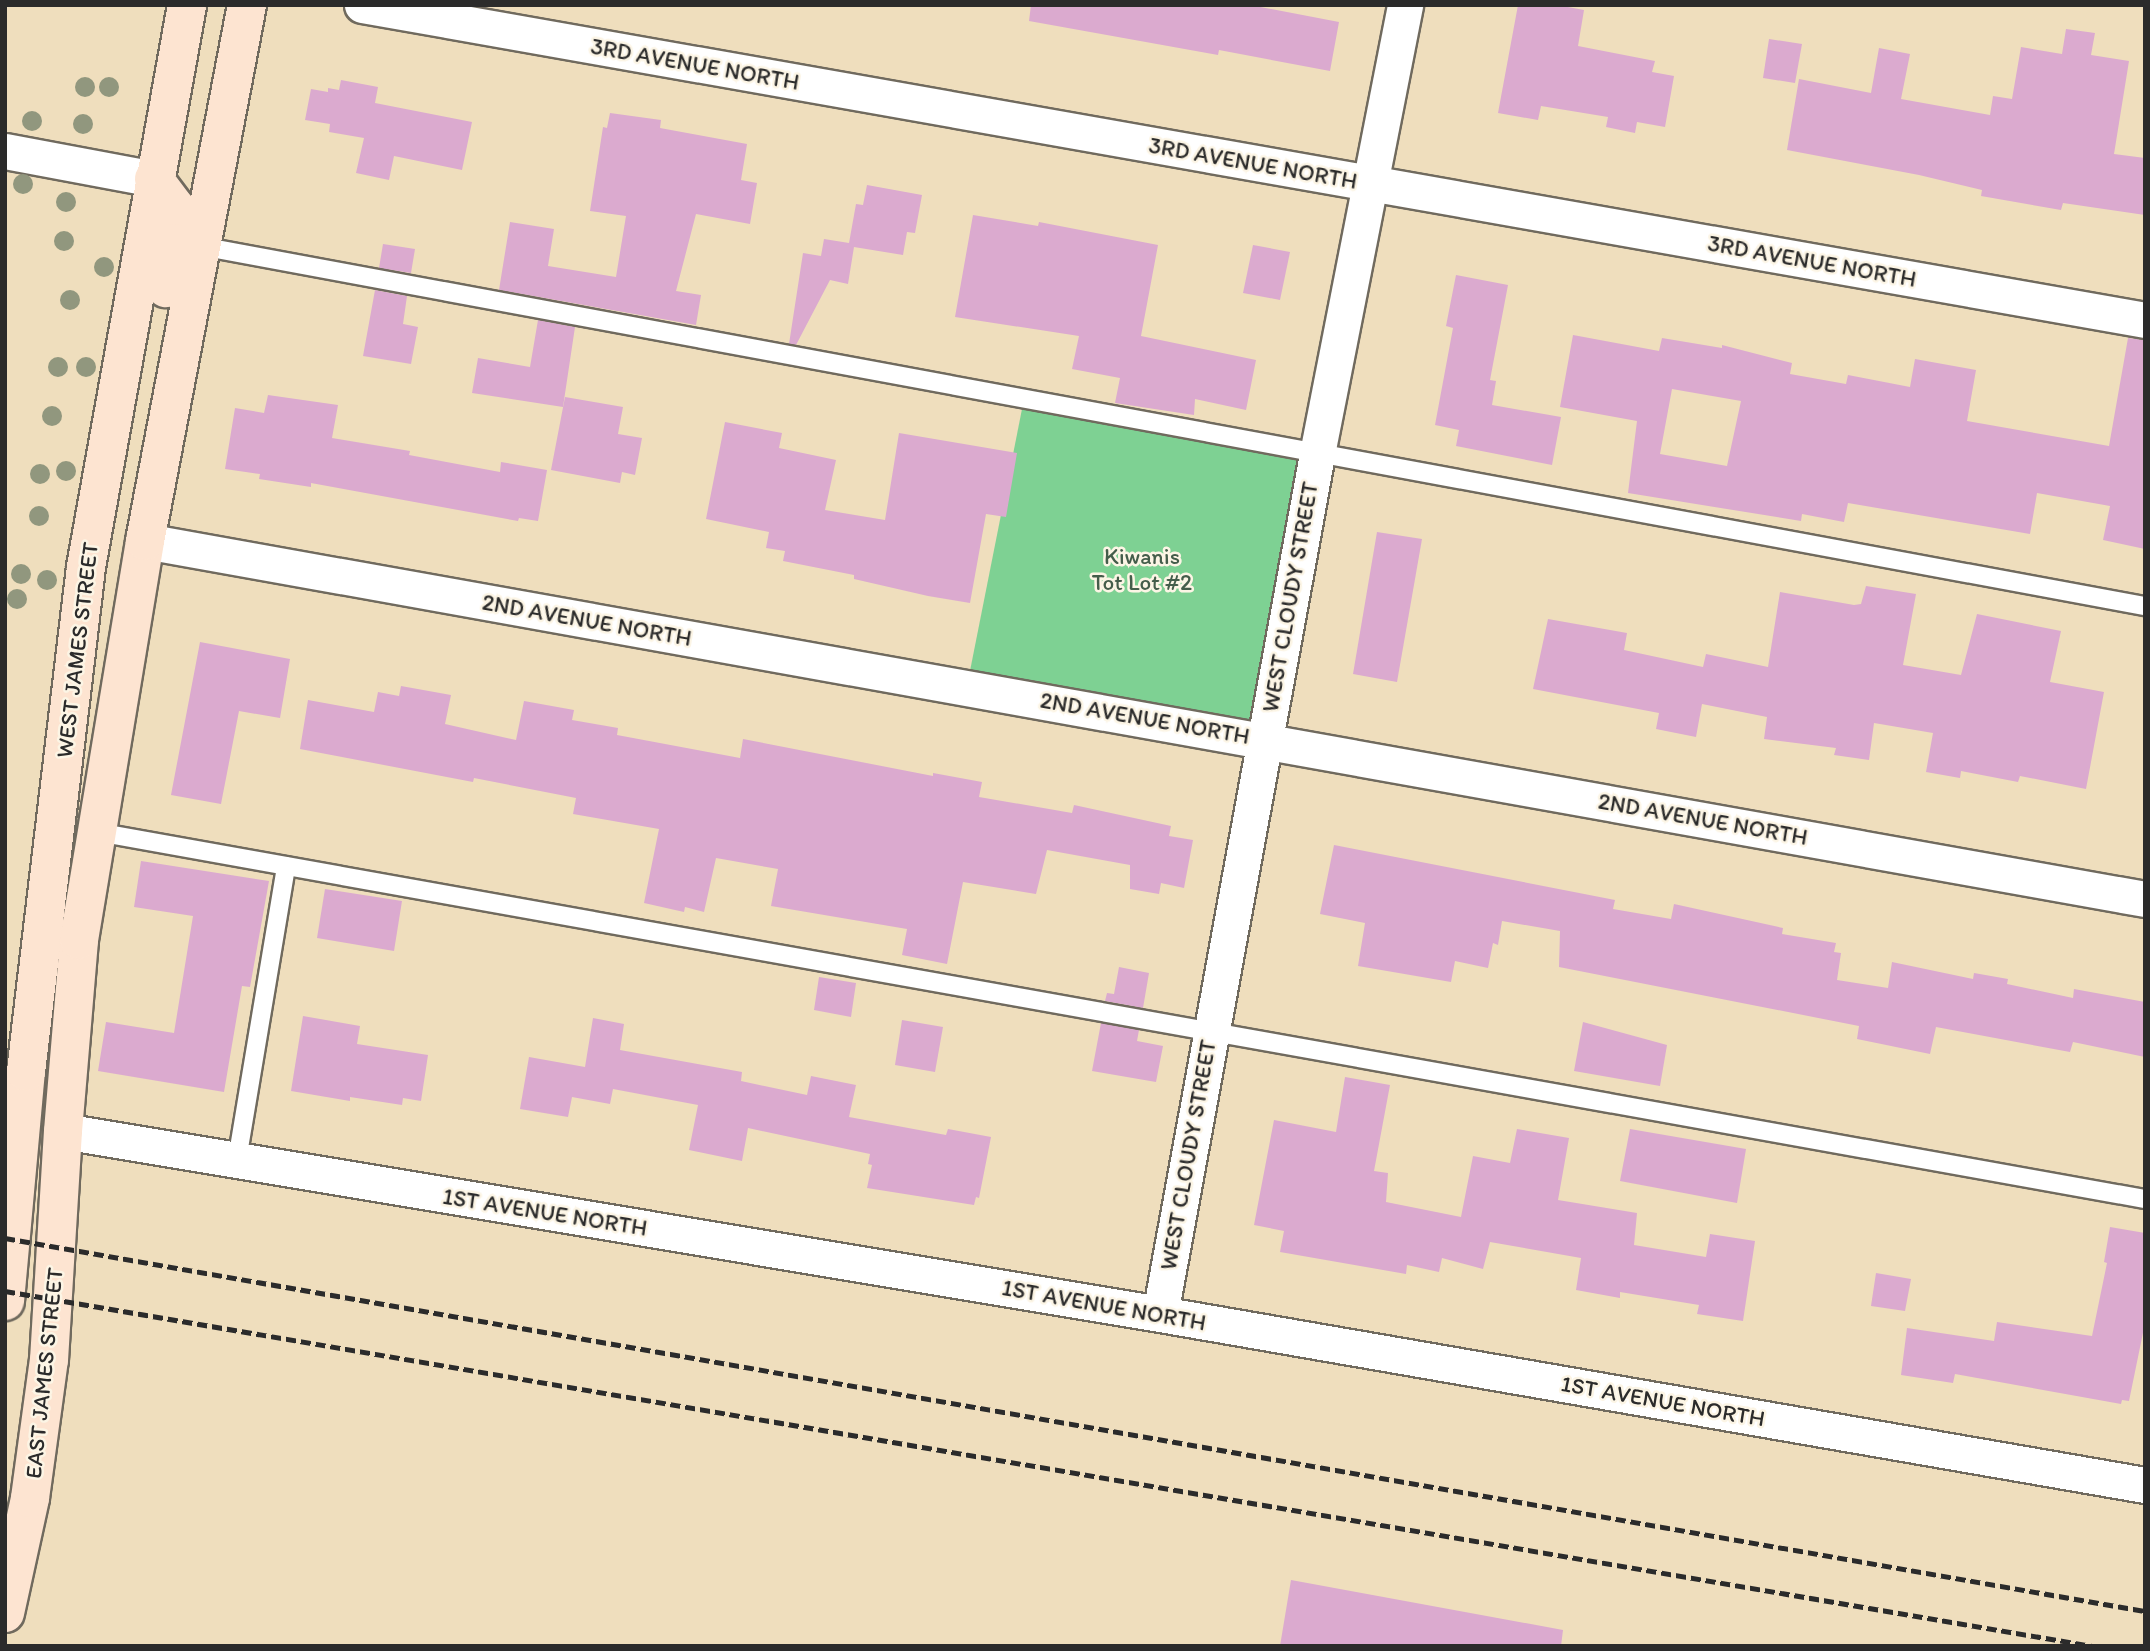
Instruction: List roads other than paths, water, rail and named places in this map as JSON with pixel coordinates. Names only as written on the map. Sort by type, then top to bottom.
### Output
[{"type":"main road","name":"WEST JAMES STREET","points":[[5,1301],[16,1070],[87,556],[187,5]]},
{"type":"main road","name":"WEST JAMES STREET","points":[[62,1131],[79,940],[145,541],[247,5]]},
{"type":"main road","points":[[154,179],[176,208],[174,243],[149,373],[167,419]]},
{"type":"main road","name":"EAST JAMES STREET","points":[[5,1613],[30,1498],[50,1360],[62,1131]]},
{"type":"street","name":"3RD AVENUE NORTH","points":[[362,5],[415,10],[2145,320]]},
{"type":"street","name":"WEST CLOUDY STREET","points":[[1160,1314],[1317,454],[1405,5]]},
{"type":"street","points":[[5,151],[154,179]]},
{"type":"street","name":"2ND AVENUE NORTH","points":[[145,541],[1264,739],[2145,899]]},
{"type":"street","name":"1ST AVENUE NORTH","points":[[62,1131],[1160,1314],[2145,1485]]},
{"type":"lane","points":[[200,246],[2145,606]]},
{"type":"lane","points":[[97,832],[1210,1034],[2145,1199]]},
{"type":"lane","points":[[237,1160],[286,866]]},
{"type":"railway","points":[[5,1238],[2145,1611]]},
{"type":"railway","points":[[5,1291],[2092,1646]]},
{"type":"park label","name":"Kiwanis Tot Lot #2","points":[[1142,569]]}]
